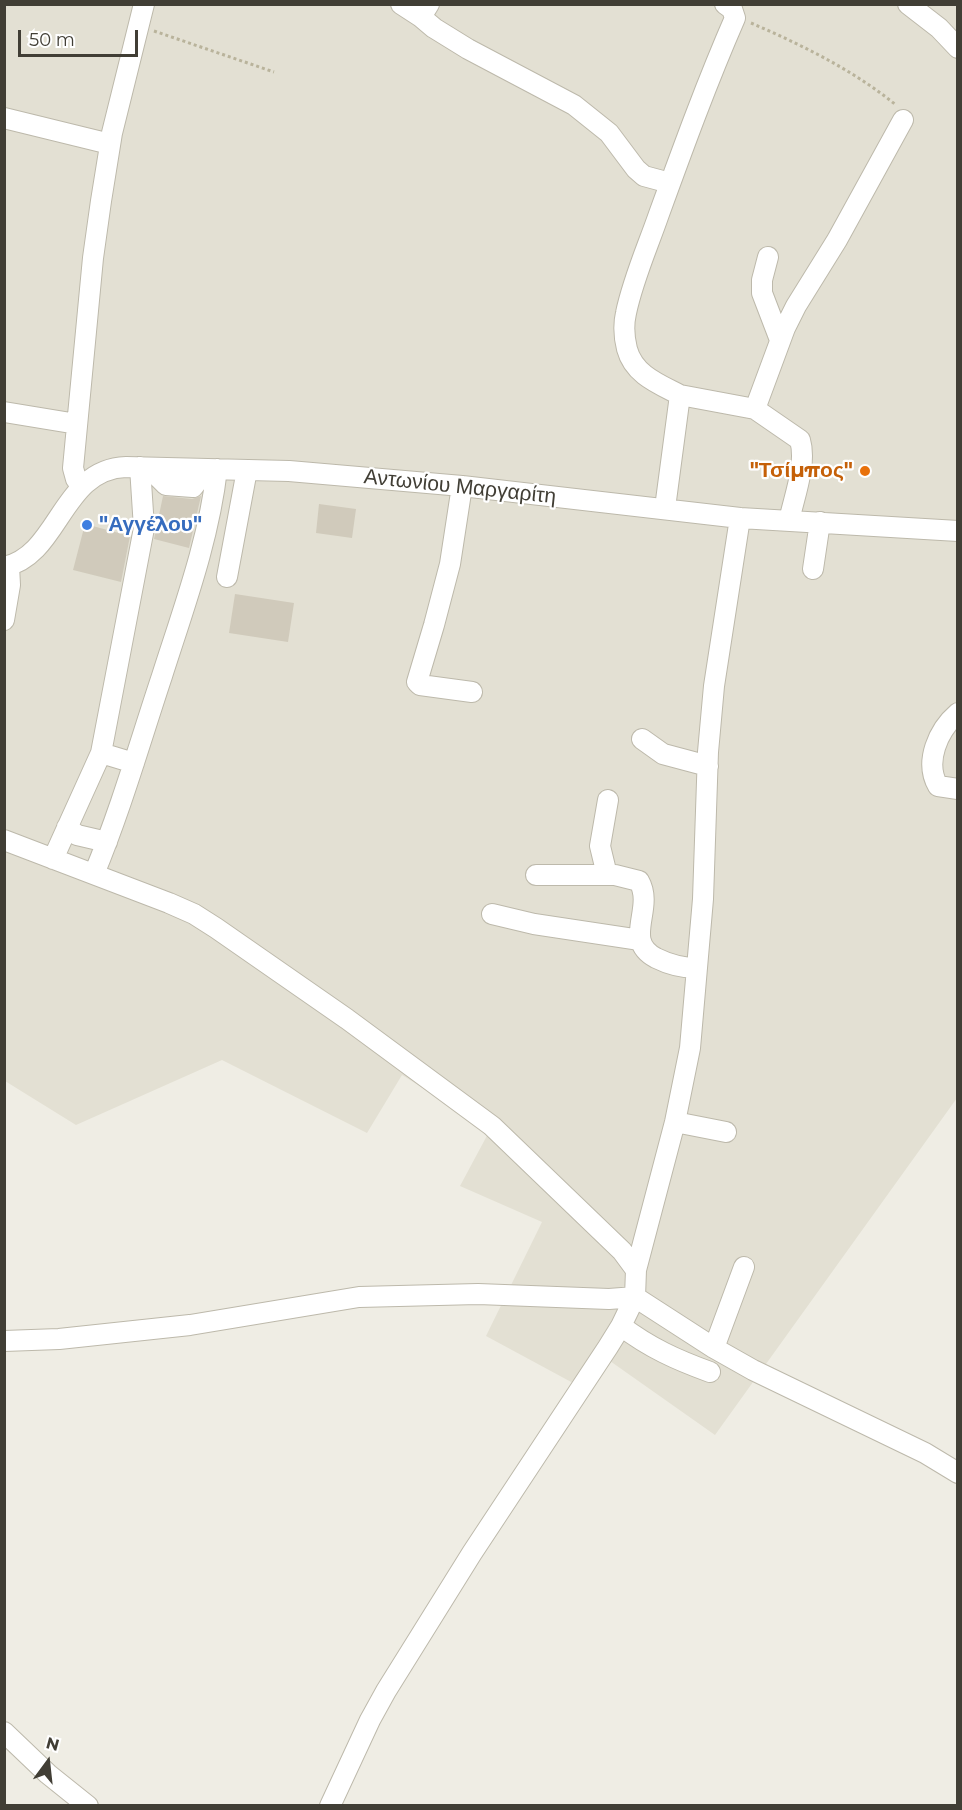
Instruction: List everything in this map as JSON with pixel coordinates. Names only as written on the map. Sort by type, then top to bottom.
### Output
[{"type":"street","points":[[82,487],[76,479],[73,468],[93,258],[110,144],[144,4]]},
{"type":"street","points":[[401,4],[425,11],[434,28],[468,49],[574,105],[609,133],[636,169],[645,176],[670,183]]},
{"type":"street","points":[[908,4],[939,28],[957,48]]},
{"type":"street","points":[[730,11],[636,278],[626,313],[624,331],[628,352],[636,367],[648,378],[680,395],[755,409],[800,440],[801,468],[789,521]]},
{"type":"street","points":[[4,118],[110,144]]},
{"type":"street","points":[[755,409],[780,340],[796,306],[837,240],[903,120]]},
{"type":"street","points":[[768,257],[762,280],[762,293],[780,340]]},
{"type":"street","points":[[665,508],[680,395]]},
{"type":"street","points":[[4,412],[77,424]]},
{"type":"street","name":"Αντωνίου Μαργαρίτη","points":[[7,567],[21,562],[35,549],[82,487],[96,474],[119,467],[209,473],[247,470],[290,471],[462,486],[740,518],[957,531]]},
{"type":"street","points":[[53,859],[101,753],[144,528],[148,470]]},
{"type":"street","points":[[227,577],[247,470]]},
{"type":"street","points":[[94,874],[134,763],[205,538],[213,507],[209,473]]},
{"type":"street","points":[[462,486],[450,564],[417,682],[420,685],[472,692]]},
{"type":"street","points":[[330,1806],[386,1691],[472,1552],[621,1326],[635,1297],[636,1270],[675,1122],[690,1048],[703,899],[708,766],[714,686],[740,518]]},
{"type":"street","points":[[813,569],[819,522]]},
{"type":"street","points":[[4,620],[10,585],[7,567]]},
{"type":"street","points":[[957,713],[949,721],[938,740],[932,759],[932,775],[938,786],[957,789]]},
{"type":"street","points":[[642,739],[663,754],[708,766]]},
{"type":"street","points":[[101,753],[134,763]]},
{"type":"street","points":[[607,875],[600,846],[608,800]]},
{"type":"street","points":[[67,827],[77,835],[107,842]]},
{"type":"street","points":[[4,840],[194,914],[347,1018],[492,1125],[622,1251],[636,1270]]},
{"type":"street","points":[[536,876],[607,875],[639,881],[643,888],[644,900],[640,940],[645,952],[681,968],[697,968]]},
{"type":"street","points":[[492,914],[534,924],[640,940]]},
{"type":"street","points":[[675,1122],[726,1131]]},
{"type":"street","points":[[714,1348],[744,1267]]},
{"type":"street","points":[[4,1341],[59,1339],[190,1325],[359,1297],[478,1294],[609,1299],[635,1297],[714,1348],[753,1370],[925,1453],[957,1473]]},
{"type":"street","points":[[621,1326],[671,1358],[710,1372]]},
{"type":"street","points":[[4,1732],[88,1806]]},
{"type":"path","points":[[730,11],[842,68],[898,106],[903,120]]},
{"type":"path","points":[[138,26],[274,72]]},
{"type":"shaded area","points":[[4,5],[957,5],[957,1098],[715,1435],[610,1361],[586,1390],[486,1336],[542,1222],[460,1186],[490,1130],[402,1075],[367,1133],[222,1060],[76,1125],[5,1081]]},
{"type":"building","points":[[163,496],[192,499],[201,496],[189,548],[154,539]]},
{"type":"building","points":[[319,504],[356,509],[352,538],[316,533]]},
{"type":"building","points":[[85,524],[130,536],[121,582],[73,570]]},
{"type":"building","points":[[235,594],[294,603],[288,642],[229,633]]},
{"type":"place","name":"\"Τσίμπος\"","points":[[865,471]]},
{"type":"place","name":"\"Αγγέλου\"","points":[[87,525]]}]
